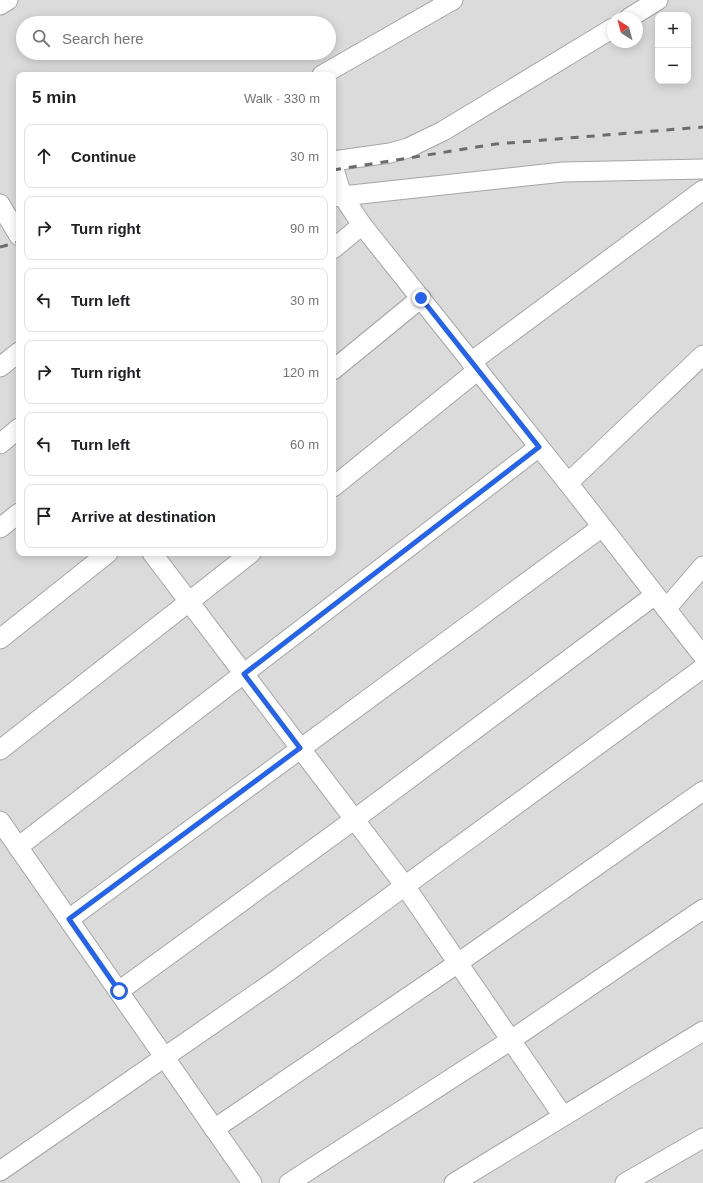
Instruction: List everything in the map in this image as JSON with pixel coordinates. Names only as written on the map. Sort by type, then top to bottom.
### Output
[{"type":"street","points":[[0,5],[8,0]]},
{"type":"street","points":[[327,72],[453,0]]},
{"type":"street","points":[[639,12],[658,0]]},
{"type":"street","points":[[336,161],[390,153],[408,148],[443,131],[607,32]]},
{"type":"street","points":[[337,196],[563,172],[703,170]]},
{"type":"street","points":[[336,484],[475,366],[703,190]]},
{"type":"street","points":[[337,196],[421,298],[703,656]]},
{"type":"street","points":[[0,204],[16,231]]},
{"type":"street","points":[[336,247],[362,225]]},
{"type":"street","points":[[336,368],[421,298]]},
{"type":"street","points":[[0,367],[16,354]]},
{"type":"street","points":[[568,483],[703,355]]},
{"type":"street","points":[[0,444],[16,431]]},
{"type":"street","points":[[18,847],[539,447]]},
{"type":"street","points":[[0,528],[16,515]]},
{"type":"street","points":[[69,919],[602,526]]},
{"type":"street","points":[[0,639],[104,556]]},
{"type":"street","points":[[154,556],[405,886],[563,1116]]},
{"type":"street","points":[[0,750],[247,556]]},
{"type":"street","points":[[119,991],[355,819],[661,602],[703,566]]},
{"type":"street","points":[[0,1171],[279,978],[703,668]]},
{"type":"street","points":[[214,1129],[458,963],[703,791]]},
{"type":"street","points":[[0,821],[252,1183]]},
{"type":"street","points":[[289,1183],[511,1040],[703,909]]},
{"type":"street","points":[[454,1183],[703,1031]]},
{"type":"street","points":[[625,1183],[648,1177],[703,1138]]},
{"type":"shaded area","points":[[0,0],[703,0],[703,1183],[0,1183]]},
{"type":"railway","points":[[336,170],[496,144],[703,127]]},
{"type":"railway","points":[[0,247],[16,243]]},
{"type":"route","points":[[119,991],[69,919],[300,748],[244,674],[539,447],[421,298]]}]
